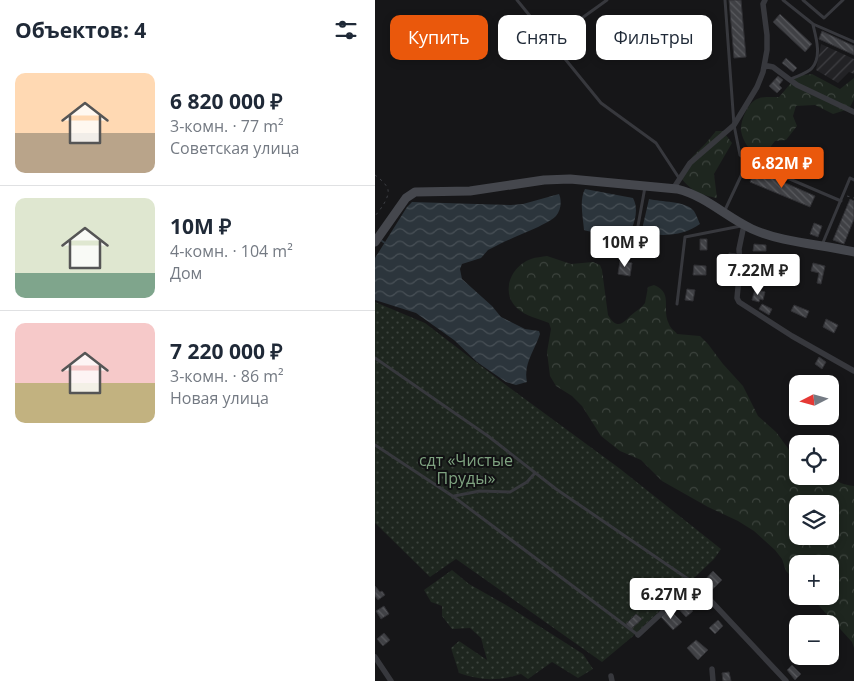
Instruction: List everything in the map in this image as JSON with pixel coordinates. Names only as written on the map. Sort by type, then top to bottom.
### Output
[{"type":"main road","points":[[375,242],[406,198],[415,192],[470,190],[544,180],[570,179],[691,192],[744,225],[770,235],[854,252]]},
{"type":"street","points":[[673,189],[690,163],[734,125],[757,87],[764,67],[767,50],[763,4],[765,0]]},
{"type":"street","points":[[764,67],[773,68],[790,80],[854,112]]},
{"type":"street","points":[[744,225],[739,249],[740,267],[737,298],[739,302],[854,372]]},
{"type":"street","points":[[638,635],[694,583],[786,681]]},
{"type":"street","points":[[375,657],[391,681]]},
{"type":"street","points":[[712,669],[713,681]]},
{"type":"lane","points":[[517,0],[529,15]]},
{"type":"lane","points":[[586,15],[607,0]]},
{"type":"lane","points":[[725,0],[734,125],[740,155],[748,161],[841,201]]},
{"type":"lane","points":[[783,0],[813,24],[854,42]]},
{"type":"lane","points":[[803,0],[824,18],[843,0]]},
{"type":"lane","points":[[790,80],[812,68],[816,59],[817,42],[813,24]]},
{"type":"lane","points":[[566,60],[601,103],[656,143],[679,179]]},
{"type":"lane","points":[[724,212],[748,161]]},
{"type":"lane","points":[[822,246],[850,178],[854,180]]},
{"type":"lane","points":[[634,248],[645,187]]},
{"type":"lane","points":[[677,304],[685,237],[744,225]]},
{"type":"lane","points":[[375,358],[488,436],[535,473],[694,583]]},
{"type":"lane","points":[[375,445],[454,496],[638,635]]},
{"type":"lane","points":[[454,496],[480,491],[510,492],[527,482],[535,473]]},
{"type":"path","points":[[375,175],[387,187],[388,191],[385,204],[375,216]]},
{"type":"path","points":[[844,194],[854,198]]},
{"type":"shaded area","points":[[821,44],[854,59],[854,74],[849,72],[838,83],[816,70]]},
{"type":"green space","points":[[812,74],[840,89],[854,78],[854,99],[849,109],[833,114],[815,105],[796,106],[793,116],[797,126],[786,140],[775,141],[759,161],[746,143],[741,131],[747,110],[752,102],[757,99],[779,97],[797,76]]},
{"type":"green space","points":[[716,131],[723,131],[732,143],[714,174],[717,198],[697,192],[689,187],[681,178],[692,157]]},
{"type":"green space","points":[[547,256],[571,264],[593,262],[600,265],[608,315],[612,321],[619,324],[645,303],[648,287],[654,285],[660,288],[664,292],[666,313],[670,327],[677,334],[700,336],[708,344],[743,386],[758,416],[776,432],[789,450],[789,485],[839,485],[839,482],[854,486],[854,648],[852,642],[839,628],[839,615],[827,615],[818,605],[839,605],[839,555],[789,555],[789,574],[782,559],[775,550],[754,531],[662,481],[641,460],[620,451],[601,436],[582,406],[572,396],[556,386],[550,376],[547,352],[551,329],[549,323],[520,311],[509,295],[510,280],[513,273],[524,262],[537,257]]},
{"type":"green space","name":"сдт «Чистые Пруды»","points":[[375,302],[425,323],[619,468],[721,549],[714,559],[632,637],[602,662],[456,559],[430,577],[375,523]]},
{"type":"green space","points":[[452,570],[469,584],[583,654],[593,669],[578,678],[552,662],[528,679],[521,674],[490,679],[475,678],[459,673],[451,648],[459,641],[487,660],[481,638],[470,628],[452,629],[442,616],[442,606],[431,602],[424,590]]},
{"type":"water","points":[[585,189],[633,198],[636,205],[636,213],[632,228],[609,232],[584,230],[582,204]]},
{"type":"water","points":[[559,194],[561,205],[558,214],[551,220],[488,250],[481,258],[462,264],[460,269],[462,279],[492,306],[501,317],[525,329],[539,331],[540,334],[528,363],[527,382],[516,385],[506,382],[477,362],[454,340],[416,313],[375,300],[375,258],[412,202],[511,205],[523,204]]},
{"type":"water","points":[[649,199],[679,203],[689,207],[694,211],[700,224],[687,231],[673,234],[658,235],[643,232]]},
{"type":"building","points":[[729,0],[741,0],[746,57],[734,58]]},
{"type":"building","points":[[780,14],[812,44],[805,52],[773,22]]},
{"type":"building","points":[[822,31],[854,46],[854,55],[819,39]]},
{"type":"building","points":[[786,58],[797,68],[793,72],[782,63]]},
{"type":"building","points":[[778,76],[783,80],[779,85],[782,88],[777,93],[769,86]]},
{"type":"building","points":[[756,170],[815,196],[810,207],[750,182]]},
{"type":"building","points":[[850,199],[854,201],[854,219],[844,244],[833,240]]},
{"type":"building","points":[[814,223],[822,226],[818,237],[810,234]]},
{"type":"building","points":[[700,239],[707,239],[707,250],[700,250]]},
{"type":"building","points":[[754,244],[766,245],[766,251],[753,251]]},
{"type":"building","points":[[729,253],[736,254],[735,265],[728,264]]},
{"type":"building","points":[[765,260],[774,263],[772,270],[763,267]]},
{"type":"building","points":[[620,261],[632,263],[630,276],[618,274]]},
{"type":"building","points":[[813,263],[825,266],[821,284],[817,283],[819,273],[811,271]]},
{"type":"building","points":[[694,265],[706,266],[706,275],[693,275]]},
{"type":"building","points":[[687,289],[695,290],[693,301],[685,300]]},
{"type":"building","points":[[755,289],[765,292],[763,300],[760,299],[759,302],[752,300]]},
{"type":"building","points":[[762,304],[772,309],[769,315],[759,309]]},
{"type":"building","points":[[794,305],[809,311],[806,318],[791,311]]},
{"type":"building","points":[[826,319],[838,325],[834,333],[823,327]]},
{"type":"building","points":[[819,357],[826,362],[822,369],[815,364]]},
{"type":"building","points":[[713,571],[722,580],[712,590],[705,580]]},
{"type":"building","points":[[375,586],[385,595],[378,600],[375,596]]},
{"type":"building","points":[[683,597],[693,607],[691,609],[693,611],[686,617],[675,605]]},
{"type":"building","points":[[384,606],[389,614],[381,619],[376,611]]},
{"type":"building","points":[[669,609],[682,622],[673,630],[661,617]]},
{"type":"building","points":[[636,614],[642,619],[631,629],[626,624]]},
{"type":"building","points":[[718,620],[723,626],[715,634],[709,628]]},
{"type":"building","points":[[384,633],[390,640],[383,646],[377,639]]},
{"type":"building","points":[[696,640],[708,650],[698,660],[687,648]]},
{"type":"building","points":[[792,665],[801,674],[795,680],[787,670]]},
{"type":"building","points":[[729,672],[731,681],[723,681],[722,673]]}]
